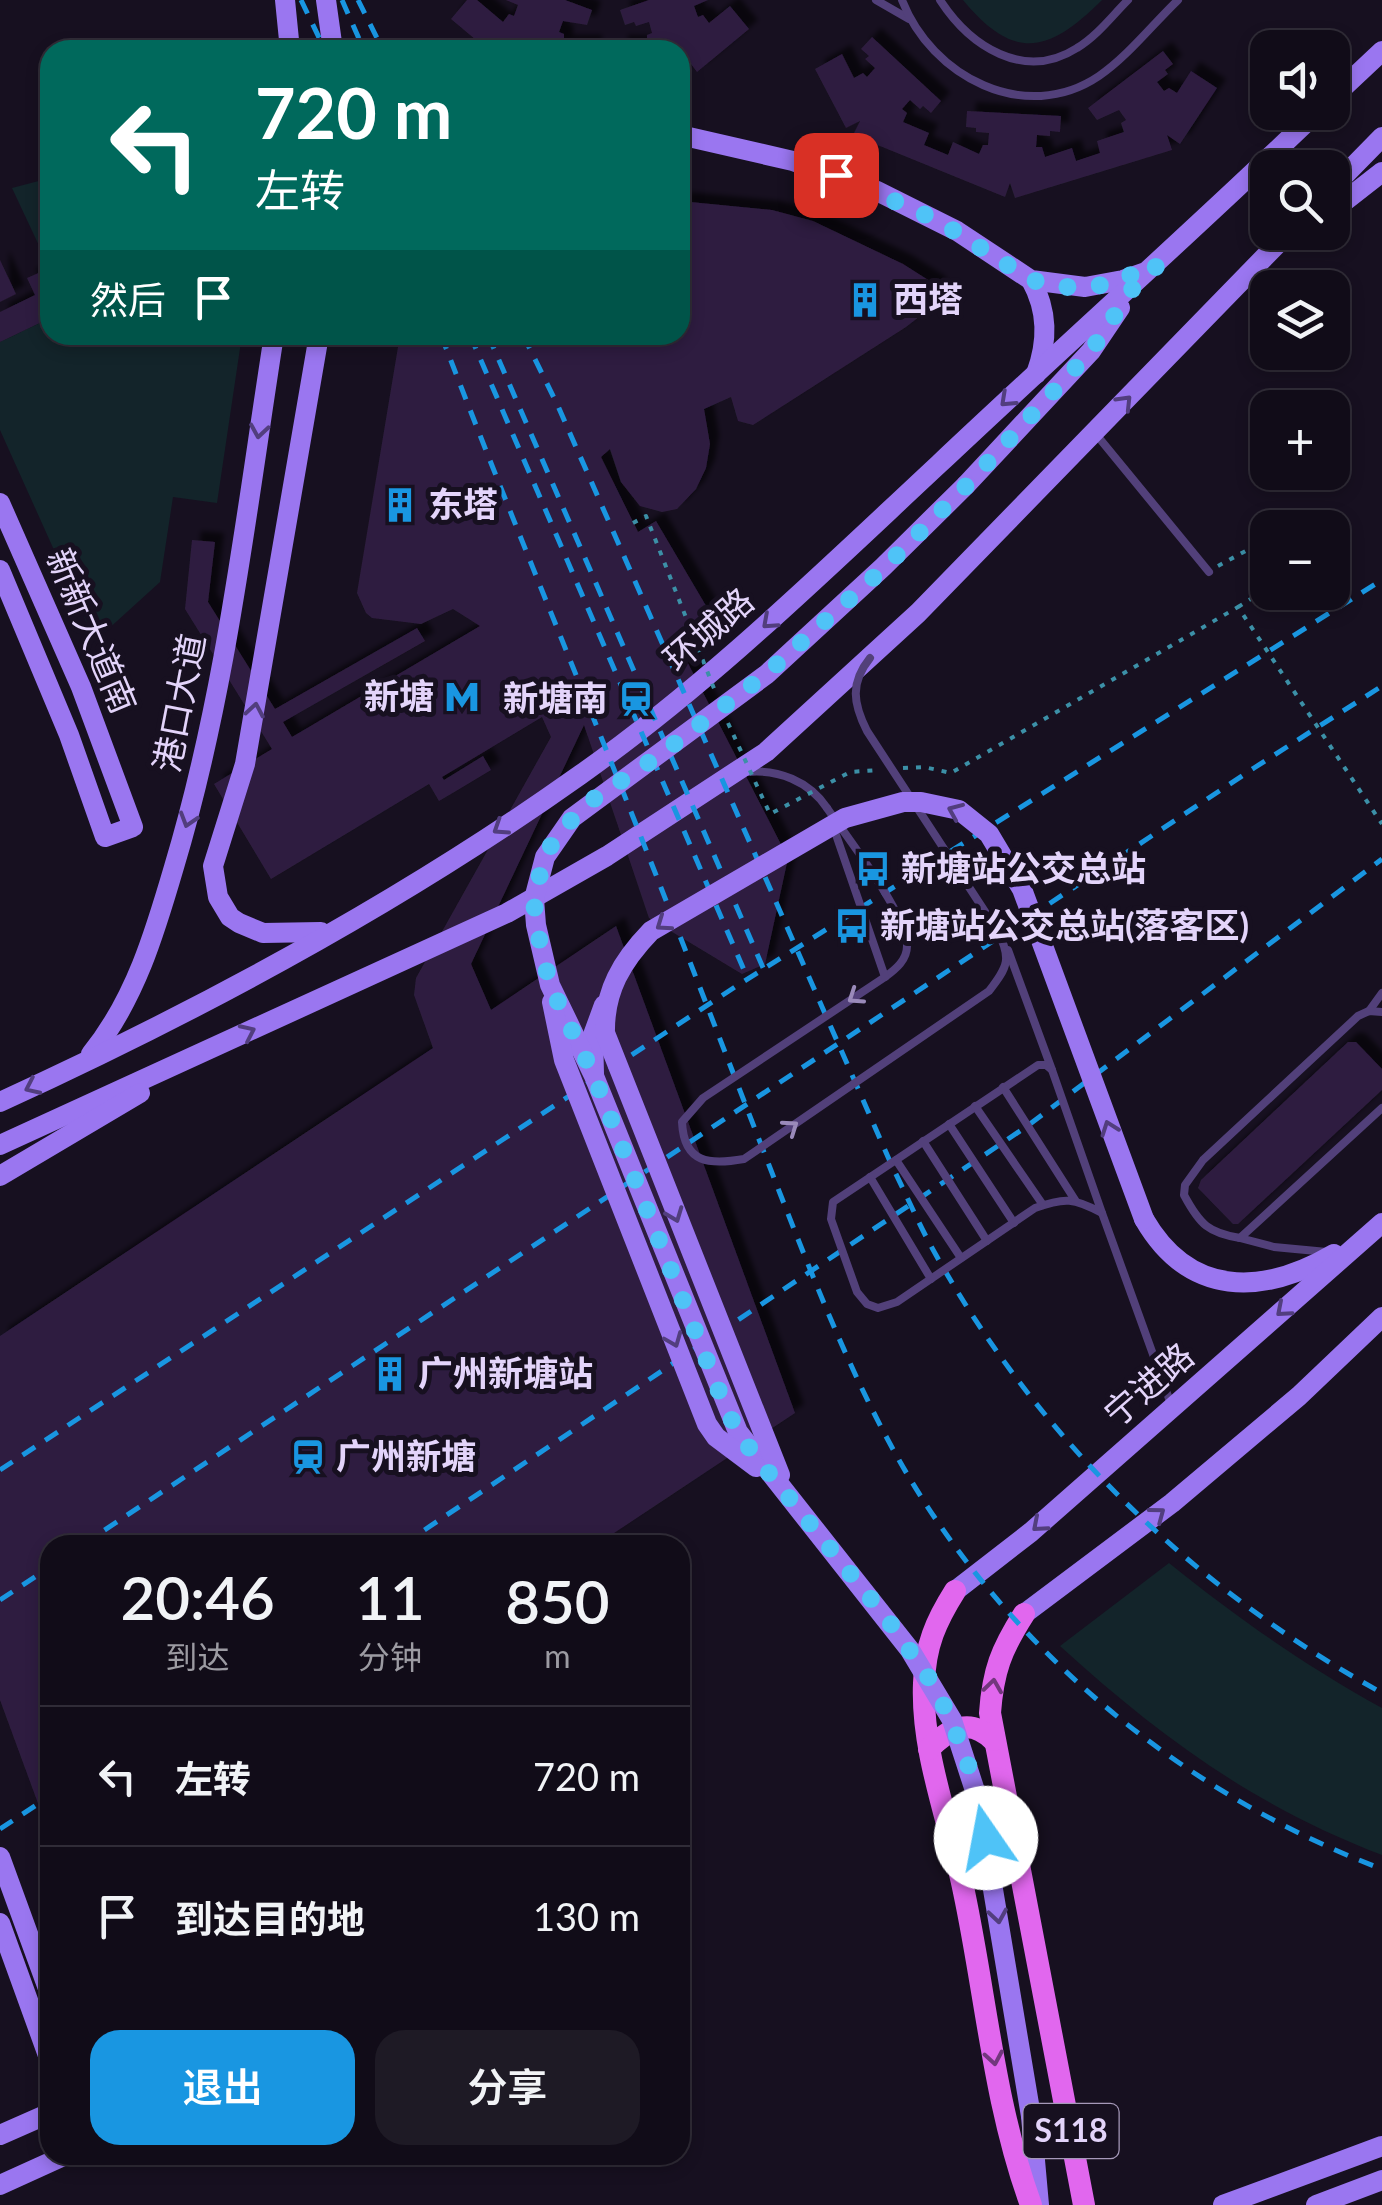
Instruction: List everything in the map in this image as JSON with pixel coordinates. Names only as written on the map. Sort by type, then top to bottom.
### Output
[{"type":"main road","name":"S118","points":[[955,1590],[936,1619],[926,1650],[924,1718],[960,1870],[1006,2123],[1031,2205]]},
{"type":"main road","points":[[993,1740],[993,1676],[1006,1642],[1024,1614]]},
{"type":"main road","points":[[930,1749],[942,1735],[966,1726],[993,1740]]},
{"type":"main road","name":"S118","points":[[993,1740],[1058,2056],[1084,2205]]},
{"type":"main road","points":[[1013,2205],[1017,2167]]},
{"type":"street","points":[[285,0],[289,40]]},
{"type":"street","points":[[326,0],[331,40]]},
{"type":"street","points":[[1350,81],[1382,51]]},
{"type":"street","name":"环城路","points":[[0,1102],[84,1062],[330,931],[428,874],[581,774],[741,647],[1158,265],[1299,130]]},
{"type":"street","points":[[690,137],[794,160],[877,191],[956,231],[1031,280],[1067,287],[1104,285],[1158,265]]},
{"type":"street","points":[[1350,170],[1382,137]]},
{"type":"street","points":[[1350,197],[1382,172]]},
{"type":"street","points":[[0,1145],[507,913],[607,856],[766,752],[984,547],[1272,250]]},
{"type":"street","points":[[1259,263],[1277,250]]},
{"type":"street","points":[[1031,280],[1042,303],[1046,332],[1036,374]]},
{"type":"street","points":[[775,1481],[729,1448],[707,1424],[564,1060],[536,925],[537,880],[544,857],[572,818],[766,674],[884,568],[1091,351],[1135,285]]},
{"type":"street","name":"港口大道","points":[[84,1062],[118,1016],[136,978],[159,917],[205,758],[272,345]]},
{"type":"street","name":"港口大道","points":[[317,345],[246,764],[213,866],[222,906],[230,917],[248,928],[282,935],[330,931]]},
{"type":"street","name":"新新大道南","points":[[0,503],[81,686],[133,827],[105,837],[69,735],[0,570]]},
{"type":"street","points":[[205,758],[222,772],[246,764]]},
{"type":"street","points":[[594,1076],[594,1034],[616,975],[632,950],[651,931],[824,828],[864,811],[922,802],[959,810],[990,834],[1022,889],[1144,1219],[1159,1244],[1177,1262],[1225,1282],[1255,1283],[1292,1275],[1336,1253],[1382,1222]]},
{"type":"street","points":[[550,985],[594,1076],[728,1414],[775,1481],[919,1662],[952,1720],[966,1756],[986,1838],[1031,2116],[1039,2205]]},
{"type":"street","points":[[609,994],[605,1015],[611,1052],[764,1441],[802,1514]]},
{"type":"street","points":[[0,1176],[209,1050]]},
{"type":"street","name":"宁进路","points":[[955,1590],[1031,1532],[1382,1222]]},
{"type":"street","points":[[1024,1614],[1172,1502],[1299,1396],[1382,1317]]},
{"type":"street","points":[[0,1857],[40,1967]]},
{"type":"street","points":[[0,1923],[40,2033]]},
{"type":"street","points":[[0,2135],[40,2118]]},
{"type":"street","points":[[0,2151],[40,2119]]},
{"type":"street","points":[[1223,2205],[1382,2146]]},
{"type":"street","points":[[0,2185],[44,2165]]},
{"type":"street","points":[[1316,2205],[1382,2180]]},
{"type":"lane","points":[[876,0],[910,19]]},
{"type":"lane","points":[[902,0],[910,19],[955,70],[1004,94],[1036,97],[1058,94],[1098,77],[1178,0]]},
{"type":"lane","points":[[940,0],[952,17],[990,52],[1035,62],[1078,48],[1128,0]]},
{"type":"lane","points":[[1095,433],[1209,572]]},
{"type":"lane","points":[[870,658],[858,673],[854,691],[856,710],[866,732],[1008,950],[1172,1406]]},
{"type":"lane","points":[[708,792],[742,772],[767,770],[795,779],[827,808],[896,910],[908,945],[905,958],[885,977],[703,1098],[682,1122],[688,1150],[702,1160],[719,1163],[744,1159],[988,991],[1004,972],[1008,950]]},
{"type":"lane","points":[[827,808],[885,977]]},
{"type":"lane","points":[[1336,1253],[1274,1248],[1218,1236],[1185,1199],[1184,1185],[1202,1160],[1369,1010],[1382,993]]},
{"type":"lane","points":[[1369,1010],[1382,1012]]},
{"type":"lane","points":[[1052,1070],[1038,1065],[974,1106],[833,1202],[831,1219],[857,1292],[867,1304],[878,1308],[897,1302],[1043,1206],[1058,1200],[1075,1200],[1102,1213]]},
{"type":"lane","points":[[1003,1087],[1075,1200]]},
{"type":"lane","points":[[974,1106],[1043,1206]]},
{"type":"lane","points":[[1240,1238],[1382,1108]]},
{"type":"lane","points":[[949,1124],[1014,1222]]},
{"type":"lane","points":[[924,1142],[987,1241]]},
{"type":"lane","points":[[896,1160],[961,1258]]},
{"type":"lane","points":[[870,1177],[931,1279]]},
{"type":"path","points":[[634,523],[646,516],[718,700]]},
{"type":"path","points":[[1209,572],[1250,549]]},
{"type":"path","points":[[725,716],[770,814],[850,772],[924,767],[950,773],[1250,599]]},
{"type":"path","points":[[1238,607],[1382,824]]},
{"type":"shaded area","points":[[963,0],[1102,0],[1065,31],[1032,43],[999,34]]},
{"type":"shaded area","points":[[40,181],[40,248],[12,188]]},
{"type":"shaded area","points":[[40,323],[40,345],[241,345],[217,503],[173,497],[160,582],[95,641],[0,430],[0,342]]},
{"type":"shaded area","points":[[1169,1563],[1272,1640],[1382,1708],[1382,1855],[1292,1814],[1210,1766],[1134,1710],[1060,1646]]},
{"type":"building","points":[[467,0],[477,0],[503,22],[509,14],[514,16],[518,5],[506,0],[565,0],[592,10],[587,25],[563,21],[559,32],[564,34],[564,40],[476,40],[451,19]]},
{"type":"building","points":[[649,0],[708,0],[694,6],[698,17],[703,15],[709,23],[730,6],[749,29],[697,72],[690,63],[690,40],[647,40],[652,33],[649,22],[625,25],[620,10]]},
{"type":"building","points":[[872,37],[941,101],[931,113],[910,100],[902,109],[907,113],[903,122],[929,133],[924,145],[948,155],[953,142],[979,154],[983,145],[988,145],[989,133],[966,127],[967,111],[1061,116],[1060,132],[1037,135],[1036,147],[1042,147],[1045,157],[1072,148],[1076,161],[1100,153],[1097,141],[1124,132],[1121,123],[1126,120],[1119,110],[1097,120],[1088,108],[1163,51],[1173,64],[1157,82],[1164,91],[1169,88],[1177,93],[1191,71],[1217,88],[1180,144],[1167,135],[1172,150],[1015,198],[1010,183],[1005,197],[853,135],[860,121],[846,128],[815,69],[842,54],[854,78],[863,73],[867,77],[875,68],[861,49]]},
{"type":"building","points":[[690,202],[772,210],[813,221],[903,264],[936,285],[940,294],[937,303],[906,327],[753,425],[738,421],[731,397],[704,409],[710,444],[706,468],[696,489],[677,509],[662,512],[640,506],[621,482],[610,449],[601,457],[638,532],[656,521],[712,616],[675,638],[788,858],[765,964],[742,974],[649,918],[584,725],[471,964],[491,1010],[616,926],[795,1413],[611,1535],[40,1535],[40,1809],[0,1700],[0,1336],[433,1048],[414,995],[416,978],[551,737],[542,717],[442,777],[444,780],[483,756],[491,770],[456,791],[439,801],[429,784],[271,879],[214,784],[272,749],[185,609],[192,540],[215,542],[208,602],[275,709],[417,628],[425,641],[283,722],[292,737],[480,626],[453,609],[421,624],[372,618],[357,593],[398,345],[690,345]]},
{"type":"building","points":[[0,260],[16,294],[0,302]]},
{"type":"building","points":[[40,272],[40,323],[0,342],[0,312],[35,295],[27,278]]},
{"type":"building","points":[[1348,1042],[1356,1042],[1382,1069],[1382,1090],[1238,1224],[1233,1224],[1198,1188],[1201,1180]]},
{"type":"railway","points":[[301,0],[320,40]]},
{"type":"railway","points":[[342,0],[360,40]]},
{"type":"railway","points":[[358,0],[378,40]]},
{"type":"railway","points":[[445,345],[808,1263],[850,1363],[899,1460],[942,1528],[991,1592],[1046,1652],[1105,1706],[1169,1756],[1237,1800],[1308,1838],[1382,1869]]},
{"type":"railway","points":[[474,345],[747,977]]},
{"type":"railway","points":[[492,345],[764,970]]},
{"type":"railway","points":[[528,345],[892,1166],[930,1244],[977,1323],[1074,1448],[1187,1559],[1314,1653],[1382,1693]]},
{"type":"railway","points":[[0,1470],[738,985],[1382,580]]},
{"type":"railway","points":[[97,1535],[1382,686]]},
{"type":"railway","points":[[417,1535],[1026,1127],[1382,859]]},
{"type":"railway","points":[[0,1600],[40,1574]]},
{"type":"railway","points":[[0,1829],[40,1803]]},
{"type":"place","name":"西塔","points":[[865,300]]},
{"type":"place","name":"东塔","points":[[400,505]]},
{"type":"place","name":"新塘","points":[[462,697]]},
{"type":"place","name":"新塘南","points":[[636,699]]},
{"type":"place","name":"新塘站公交总站","points":[[873,869]]},
{"type":"place","name":"新塘站公交总站(落客区)","points":[[852,926]]},
{"type":"place","name":"广州新塘站","points":[[390,1374]]},
{"type":"place","name":"广州新塘","points":[[308,1457]]},
{"type":"route","points":[[836,175],[937,220],[1031,280],[1067,287],[1104,285],[1158,265],[1135,285],[1091,351],[884,568],[766,674],[572,818],[544,857],[534,900],[536,925],[550,985],[594,1076],[728,1414],[752,1452],[888,1620],[936,1688],[966,1756],[986,1838]]}]
